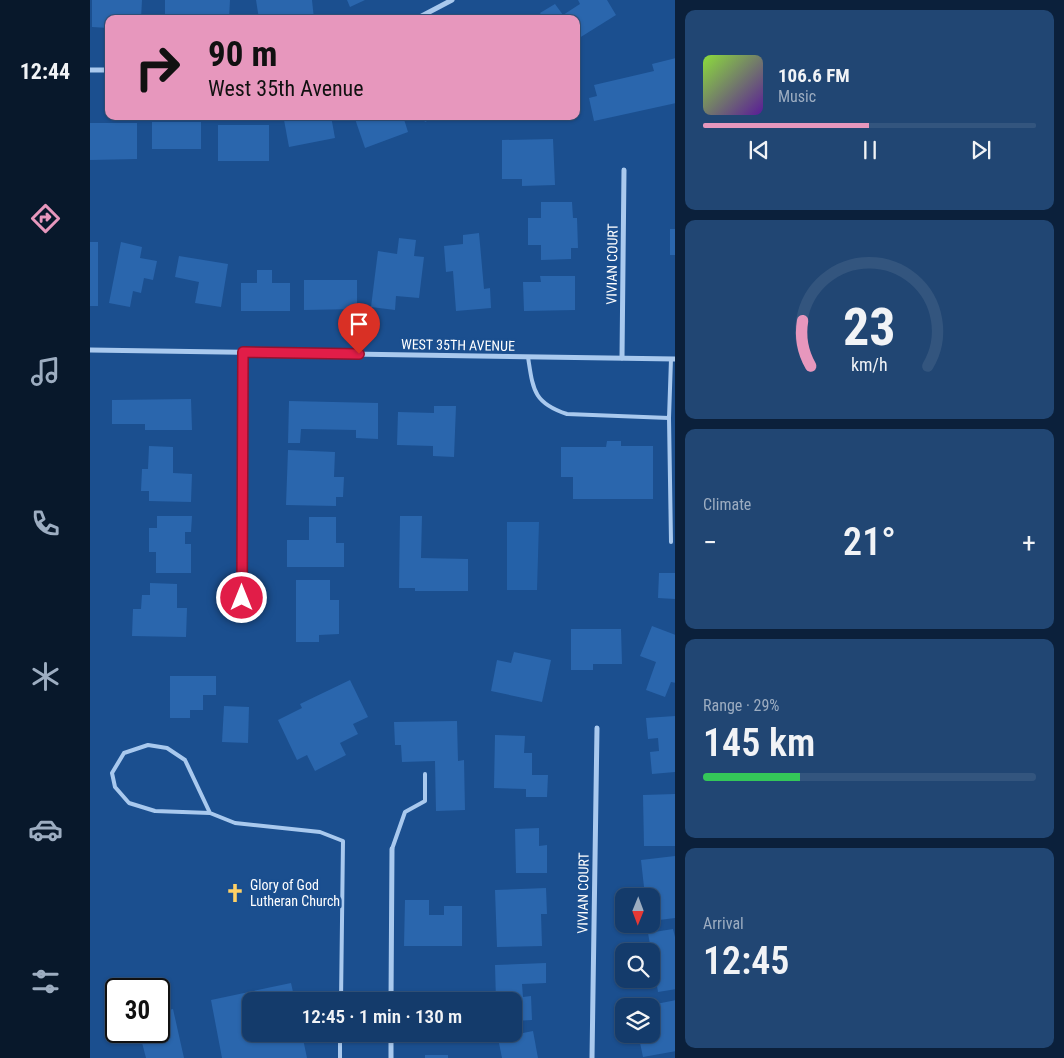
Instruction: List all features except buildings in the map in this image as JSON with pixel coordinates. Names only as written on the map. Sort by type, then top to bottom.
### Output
[{"type":"street","points":[[424,15],[452,0]]},
{"type":"street","points":[[90,70],[105,70]]},
{"type":"street","name":"VIVIAN COURT","points":[[622,358],[624,170]]},
{"type":"street","name":"WEST 35TH AVENUE","points":[[90,350],[673,359]]},
{"type":"street","points":[[242,598],[243,352]]},
{"type":"street","name":"VIVIAN COURT","points":[[592,1058],[597,728]]},
{"type":"street","points":[[391,992],[392,849]]},
{"type":"street","points":[[391,1042],[391,1058]]},
{"type":"lane","points":[[528,357],[532,384],[538,399],[553,410],[567,414],[669,418]]},
{"type":"lane","points":[[671,542],[669,418],[673,359]]},
{"type":"lane","points":[[210,812],[185,760],[167,748],[148,745],[124,753],[112,773],[115,787],[128,803],[154,811],[210,812],[235,823],[320,832],[343,842],[341,992]]},
{"type":"lane","points":[[392,849],[405,812],[425,801],[426,774]]},
{"type":"lane","points":[[340,1042],[340,1058]]},
{"type":"shaded area","points":[[507,522],[539,522],[537,590],[507,590]]},
{"type":"place","name":"Glory of God Lutheran Church","points":[[235,893]]},
{"type":"route","points":[[242,598],[243,352],[359,354]]}]
